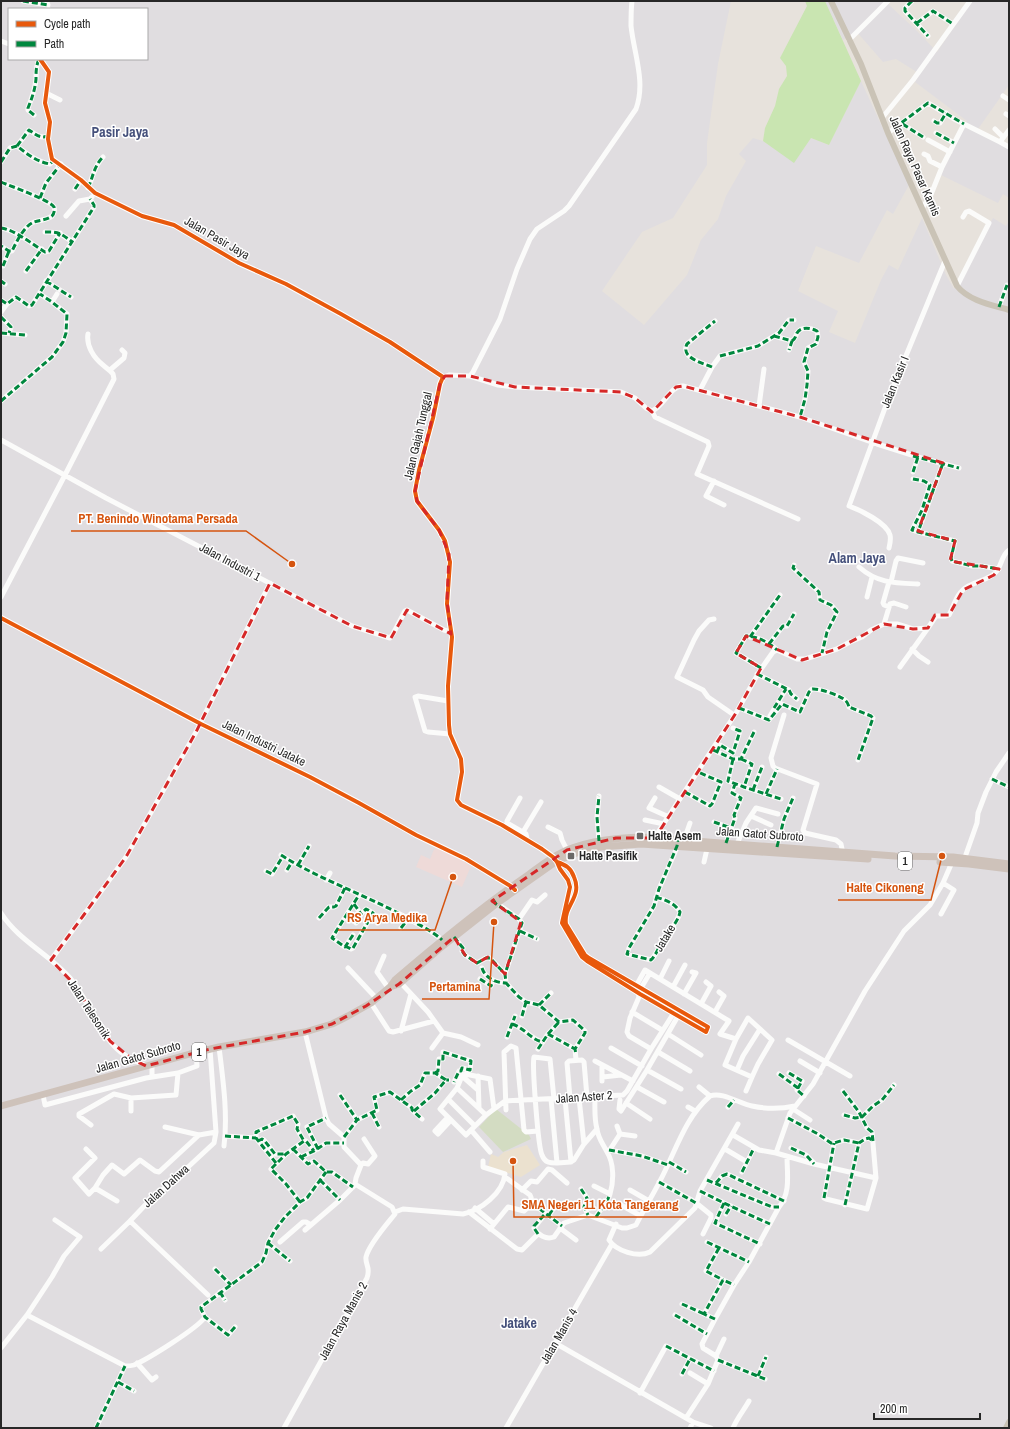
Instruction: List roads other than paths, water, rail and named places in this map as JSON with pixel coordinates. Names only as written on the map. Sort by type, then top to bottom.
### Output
[{"type":"highway","name":"Jalan Gatot Subroto","points":[[513,888],[523,885],[567,850],[599,840],[627,838],[653,841],[726,843],[847,855]]},
{"type":"highway","name":"Jalan Gatot Subroto","points":[[1,1106],[196,1052],[305,1032],[338,1021],[374,1001],[389,988],[395,980],[442,940],[555,859],[602,847],[653,841]]},
{"type":"highway","name":"Jalan Gatot Subroto","points":[[680,842],[707,849],[953,860],[1009,864]]},
{"type":"highway","name":"Jalan Gatot Subroto","points":[[963,861],[1009,869]]},
{"type":"highway","name":"Jalan Gatot Subroto","points":[[389,988],[400,982],[494,902]]},
{"type":"main road","name":"Jalan Raya Pasar Kamis","points":[[831,1],[860,64],[888,133],[957,286],[965,294],[1009,310]]},
{"type":"main road","points":[[1006,1428],[1009,1422]]},
{"type":"street","points":[[23,1],[47,6]]},
{"type":"street","points":[[470,376],[474,372],[495,330],[532,234],[537,229],[564,212],[636,109],[640,97],[640,83],[631,24],[632,1]]},
{"type":"street","points":[[849,40],[888,1]]},
{"type":"street","points":[[912,1],[905,10],[928,36]]},
{"type":"street","points":[[882,118],[913,80],[970,1]]},
{"type":"street","points":[[918,23],[934,11],[953,24]]},
{"type":"street","points":[[34,115],[28,110],[28,108],[33,97],[36,79],[36,64],[38,60]]},
{"type":"street","points":[[17,146],[41,162],[50,164],[52,162],[48,146],[50,122],[45,103],[49,72],[40,60]]},
{"type":"street","points":[[46,93],[60,100]]},
{"type":"street","points":[[1003,96],[1009,100]]},
{"type":"street","points":[[888,133],[928,102],[964,124],[1009,147]]},
{"type":"street","points":[[934,121],[940,123],[946,113]]},
{"type":"street","points":[[901,123],[923,137]]},
{"type":"street","points":[[922,208],[930,197],[942,168],[964,124]]},
{"type":"street","points":[[995,129],[1004,137]]},
{"type":"street","points":[[1,162],[10,148],[17,146],[29,130],[39,136],[48,136]]},
{"type":"street","points":[[1000,142],[1009,130]]},
{"type":"street","points":[[936,133],[954,143]]},
{"type":"street","points":[[928,140],[950,152]]},
{"type":"street","points":[[924,154],[928,156],[930,161],[942,168]]},
{"type":"street","points":[[88,188],[94,174],[95,166],[103,157]]},
{"type":"street","name":"Jalan Pasir Jaya","points":[[52,159],[61,164],[81,180],[94,193],[142,216],[174,225],[239,263],[286,284],[390,342],[443,377]]},
{"type":"street","points":[[40,198],[46,183],[61,164]]},
{"type":"street","points":[[75,189],[81,180]]},
{"type":"street","points":[[1,182],[40,198],[50,203],[54,207],[52,216],[47,219],[33,222],[19,236],[12,250],[9,251],[3,266]]},
{"type":"street","points":[[66,216],[79,201],[90,199],[94,193]]},
{"type":"street","points":[[1,312],[15,296],[30,306],[40,294],[60,258],[94,207],[90,199]]},
{"type":"street","points":[[957,286],[989,224],[969,211],[966,212],[963,217]]},
{"type":"street","points":[[1,228],[12,230],[45,252],[49,251],[60,233]]},
{"type":"street","points":[[45,232],[55,231],[71,242]]},
{"type":"street","points":[[1,246],[9,251]]},
{"type":"street","points":[[26,271],[42,249]]},
{"type":"street","name":"Jalan Kasir I","points":[[889,548],[891,538],[889,533],[870,515],[849,506],[871,442],[945,261]]},
{"type":"street","points":[[46,281],[71,297]]},
{"type":"street","points":[[999,307],[1008,285]]},
{"type":"street","points":[[1,401],[52,357],[63,342],[66,333],[66,314],[40,294]]},
{"type":"street","points":[[52,302],[57,294]]},
{"type":"street","points":[[1,300],[7,304]]},
{"type":"street","points":[[1,317],[12,327],[9,333]]},
{"type":"street","points":[[700,390],[712,367],[720,356],[754,348],[779,332],[789,320],[794,320]]},
{"type":"street","points":[[712,367],[689,356],[685,348],[687,344],[715,321]]},
{"type":"street","points":[[789,350],[798,331],[810,328],[817,331],[818,337],[816,344],[808,348],[804,362],[808,374],[805,399],[800,418]]},
{"type":"street","points":[[1,333],[25,335]]},
{"type":"street","points":[[1,597],[66,475],[114,379],[114,376],[110,370],[100,362],[91,351],[88,344],[88,334]]},
{"type":"street","points":[[774,336],[792,341]]},
{"type":"street","points":[[110,370],[124,358],[124,353],[122,350]]},
{"type":"street","points":[[758,406],[764,369]]},
{"type":"street","points":[[443,377],[449,375],[470,376],[498,385],[515,388],[621,392],[635,398],[646,408],[652,411],[655,417],[708,442],[709,446],[697,474],[798,520]]},
{"type":"street","name":"Jalan Gajah Tunggal","points":[[443,377],[440,384],[415,491],[417,500],[439,530],[445,541],[449,554],[450,576],[447,601],[452,642],[448,701],[450,734],[461,759],[462,772],[458,802],[461,805],[527,839],[555,859]]},
{"type":"street","points":[[652,411],[659,406],[678,386],[684,386],[800,418],[918,457],[959,468]]},
{"type":"street","name":"Jalan Industri 1","points":[[1,440],[106,498],[352,626],[384,637],[392,637],[407,610],[444,630],[451,632]]},
{"type":"street","points":[[913,472],[918,457]]},
{"type":"street","points":[[918,532],[943,463]]},
{"type":"street","points":[[913,479],[924,481],[930,485],[922,510],[912,530],[955,541],[951,558],[952,561],[972,566],[998,569]]},
{"type":"street","points":[[714,482],[706,496],[724,505]]},
{"type":"street","points":[[900,667],[936,616],[949,615],[957,596],[963,590],[994,575],[1004,555],[1009,550]]},
{"type":"street","points":[[889,606],[884,605],[884,603],[898,558],[923,563]]},
{"type":"street","points":[[794,565],[793,568],[799,575],[819,592],[820,600],[831,605],[837,612],[830,626],[822,653]]},
{"type":"street","points":[[859,567],[872,577],[890,582],[918,584]]},
{"type":"street","points":[[867,598],[872,577]]},
{"type":"street","points":[[51,960],[126,857],[201,724],[244,633],[270,583]]},
{"type":"street","points":[[750,637],[780,596]]},
{"type":"street","points":[[884,624],[889,606],[892,603],[906,606]]},
{"type":"street","points":[[769,644],[783,626],[787,626],[794,614]]},
{"type":"street","name":"Jalan Industri Jatake","points":[[1,618],[201,724],[359,802],[416,835],[466,859],[513,888]]},
{"type":"street","points":[[714,619],[709,620],[699,631],[677,677],[703,690],[708,697],[734,715]]},
{"type":"street","points":[[761,668],[736,653],[748,635],[769,644],[777,650],[802,660],[837,649],[862,638],[875,628],[884,624],[897,624],[913,629],[928,628]]},
{"type":"street","points":[[912,649],[915,653],[928,662]]},
{"type":"street","points":[[715,751],[757,674],[773,652],[777,650]]},
{"type":"street","points":[[757,674],[790,690],[791,694],[797,699]]},
{"type":"street","points":[[767,720],[786,689]]},
{"type":"street","points":[[767,720],[770,719],[782,704],[800,712],[809,692],[812,689],[824,691],[842,698],[847,702],[849,707],[873,718],[858,760]]},
{"type":"street","points":[[448,701],[418,696],[415,697],[425,731],[450,734]]},
{"type":"street","points":[[739,708],[767,720]]},
{"type":"street","points":[[784,715],[771,758],[773,766],[777,769],[817,784],[802,830],[805,833],[836,840],[847,855]]},
{"type":"street","points":[[733,728],[740,731],[733,753]]},
{"type":"street","points":[[741,758],[754,732]]},
{"type":"street","points":[[653,841],[698,772],[720,745],[752,764],[744,788]]},
{"type":"street","points":[[715,751],[733,759],[741,758]]},
{"type":"street","points":[[963,861],[977,823],[978,813],[992,779],[1001,763],[1009,753]]},
{"type":"street","points":[[733,759],[728,780],[744,788],[781,799]]},
{"type":"street","points":[[753,790],[762,767]]},
{"type":"street","points":[[766,794],[777,769]]},
{"type":"street","points":[[685,792],[710,806],[712,804],[722,782],[698,772]]},
{"type":"street","points":[[992,779],[1009,787]]},
{"type":"street","points":[[726,843],[736,818],[734,815],[742,798],[732,792],[735,784]]},
{"type":"street","points":[[659,787],[680,798]]},
{"type":"street","points":[[599,840],[597,817],[600,796]]},
{"type":"street","points":[[520,798],[507,822],[527,835],[527,839]]},
{"type":"street","points":[[655,798],[649,807],[650,809],[669,817]]},
{"type":"street","points":[[777,847],[784,819],[794,798]]},
{"type":"street","points":[[523,832],[541,802]]},
{"type":"street","points":[[738,844],[751,816],[757,807],[778,814]]},
{"type":"street","points":[[751,816],[771,825]]},
{"type":"street","points":[[645,820],[664,824]]},
{"type":"street","points":[[714,822],[728,827],[727,831],[730,833]]},
{"type":"street","points":[[656,897],[690,823]]},
{"type":"street","points":[[548,827],[560,833],[567,850]]},
{"type":"street","points":[[298,865],[309,846]]},
{"type":"street","points":[[704,862],[707,849]]},
{"type":"street","points":[[266,871],[272,874],[282,856],[326,880],[408,919],[442,940]]},
{"type":"street","points":[[555,859],[571,869],[577,885],[576,893],[567,912],[566,924],[584,956]]},
{"type":"street","points":[[555,859],[568,880],[570,887],[562,923],[584,956],[640,992],[709,1028],[705,1032],[676,1012]]},
{"type":"street","points":[[776,1153],[788,1118],[794,1107],[814,1084],[865,991],[904,931],[927,909],[943,883],[953,860]]},
{"type":"street","points":[[287,870],[292,862]]},
{"type":"street","points":[[564,873],[571,869]]},
{"type":"street","points":[[326,880],[330,873]]},
{"type":"street","points":[[941,914],[954,890],[943,883]]},
{"type":"street","points":[[319,918],[329,907],[336,906],[345,888]]},
{"type":"street","points":[[356,923],[366,909],[373,913],[354,948],[352,949],[343,946],[332,937],[359,895]]},
{"type":"street","points":[[519,919],[532,900],[537,902],[545,895]]},
{"type":"street","name":"Jatake","points":[[656,897],[678,908],[680,912],[674,927],[662,942],[651,960],[628,954],[629,948],[654,906],[656,897]]},
{"type":"street","points":[[494,902],[519,919],[522,923],[506,974],[506,983],[514,993],[526,1002],[539,1005],[559,1022]]},
{"type":"street","points":[[354,904],[361,914]]},
{"type":"street","name":"Jalan Telesonik","points":[[1,913],[16,932],[51,960],[74,984],[96,1022],[115,1047],[132,1059],[149,1066]]},
{"type":"street","points":[[401,928],[408,919]]},
{"type":"street","points":[[520,932],[537,939]]},
{"type":"street","points":[[345,946],[353,935]]},
{"type":"street","points":[[454,937],[463,948],[462,951],[465,955],[477,963],[486,958],[490,958],[506,974]]},
{"type":"street","points":[[384,956],[377,972],[389,988]]},
{"type":"street","points":[[660,979],[669,961]]},
{"type":"street","points":[[673,986],[685,965]]},
{"type":"street","points":[[348,968],[374,1001],[389,1031],[394,1033],[437,1025]]},
{"type":"street","points":[[482,968],[493,981],[506,983]]},
{"type":"street","points":[[651,1049],[627,1032],[632,1012],[640,992],[645,970],[730,1021],[720,1034],[736,1039]]},
{"type":"street","points":[[684,994],[696,974],[692,972]]},
{"type":"street","points":[[480,979],[491,986],[493,981]]},
{"type":"street","points":[[400,982],[428,1012],[443,1033],[461,1037],[478,1045]]},
{"type":"street","points":[[701,1004],[711,986],[706,982]]},
{"type":"street","points":[[715,1012],[724,996],[719,992]]},
{"type":"street","points":[[401,1031],[411,994]]},
{"type":"street","points":[[539,1005],[551,994]]},
{"type":"street","points":[[522,1016],[526,1002]]},
{"type":"street","points":[[632,1012],[662,1030]]},
{"type":"street","points":[[620,1100],[620,1110],[622,1110],[668,1034],[676,1012]]},
{"type":"street","name":"Jalan Aster 2","points":[[448,1099],[440,1109],[466,1135],[486,1115],[505,1102],[623,1095],[642,1066],[662,1030],[676,1012]]},
{"type":"street","points":[[507,1037],[515,1016]]},
{"type":"street","points":[[746,1091],[758,1064],[772,1040],[748,1018],[736,1039],[725,1066],[752,1077]]},
{"type":"street","points":[[538,1049],[548,1034],[559,1022],[573,1020],[585,1031],[575,1048],[576,1060]]},
{"type":"street","points":[[512,1024],[522,1028],[534,1038],[543,1042]]},
{"type":"street","points":[[737,1070],[743,1056],[760,1029]]},
{"type":"street","points":[[305,1032],[326,1118],[330,1124],[344,1137]]},
{"type":"street","points":[[432,1048],[443,1033]]},
{"type":"street","points":[[548,1034],[575,1048]]},
{"type":"street","points":[[668,1034],[701,1055]]},
{"type":"street","points":[[788,1040],[850,1076]]},
{"type":"street","points":[[506,1110],[504,1052],[512,1046],[516,1048],[524,1130],[526,1132],[538,1131]]},
{"type":"street","points":[[219,1047],[224,1087],[224,1146]]},
{"type":"street","points":[[611,1048],[642,1066]]},
{"type":"street","points":[[165,1127],[199,1135],[216,1132],[210,1049]]},
{"type":"street","points":[[42,1095],[45,1105],[152,1077],[178,1073],[197,1066],[196,1052]]},
{"type":"street","points":[[435,1073],[438,1071],[439,1059],[443,1059],[443,1052],[471,1061],[470,1070],[462,1068],[461,1071],[459,1071],[448,1099],[473,1128],[490,1152]]},
{"type":"street","points":[[658,1052],[690,1071]]},
{"type":"street","points":[[557,1162],[552,1099],[551,1060],[534,1058],[538,1131],[542,1155],[547,1162],[557,1162],[571,1162],[596,1130]]},
{"type":"street","points":[[571,1162],[567,1098],[567,1063],[569,1061],[582,1060],[584,1062],[587,1096]]},
{"type":"street","points":[[595,1061],[633,1081]]},
{"type":"street","points":[[800,1061],[820,1073]]},
{"type":"street","points":[[602,1065],[602,1079],[621,1075]]},
{"type":"street","points":[[149,1066],[152,1077]]},
{"type":"street","points":[[647,1070],[680,1089]]},
{"type":"street","points":[[91,1125],[79,1116],[79,1114],[114,1094],[131,1098],[176,1095],[178,1073]]},
{"type":"street","points":[[401,1100],[420,1085],[425,1073],[435,1073],[455,1084],[486,1115]]},
{"type":"street","points":[[789,1073],[802,1081],[798,1088]]},
{"type":"street","points":[[455,1084],[465,1074],[490,1079],[494,1109]]},
{"type":"street","points":[[779,1074],[798,1088],[797,1091],[804,1096]]},
{"type":"street","points":[[462,1076],[478,1090]]},
{"type":"street","points":[[478,1076],[479,1108]]},
{"type":"street","points":[[414,1111],[435,1093],[446,1080]]},
{"type":"street","points":[[844,1115],[855,1118],[862,1117],[873,1106],[882,1100],[894,1085]]},
{"type":"street","points":[[637,1086],[664,1102]]},
{"type":"street","points":[[699,1087],[710,1096]]},
{"type":"street","points":[[834,1143],[824,1198],[845,1205],[867,1209],[876,1178],[872,1132],[867,1128],[862,1117],[843,1091]]},
{"type":"street","points":[[361,1165],[348,1151],[344,1143],[344,1137],[357,1120],[377,1110],[374,1096],[390,1092],[412,1108],[412,1110],[422,1119]]},
{"type":"street","points":[[340,1095],[357,1120]]},
{"type":"street","points":[[557,1203],[534,1226],[538,1234],[551,1238],[564,1223],[588,1215],[625,1228],[634,1227],[669,1163],[683,1131],[695,1111],[710,1096],[718,1095],[751,1106],[781,1109],[794,1107],[810,1120]]},
{"type":"street","points":[[595,1096],[596,1130],[601,1142],[608,1151],[612,1165],[610,1194],[608,1201],[596,1217]]},
{"type":"street","points":[[131,1098],[131,1111]]},
{"type":"street","points":[[579,1098],[584,1144]]},
{"type":"street","points":[[728,1107],[734,1100]]},
{"type":"street","points":[[626,1103],[650,1119]]},
{"type":"street","points":[[688,1107],[695,1111]]},
{"type":"street","points":[[372,1112],[379,1128]]},
{"type":"street","points":[[276,1163],[257,1139],[256,1133],[293,1116],[298,1124],[297,1129],[304,1141],[316,1150]]},
{"type":"street","points":[[316,1150],[307,1127],[326,1118]]},
{"type":"street","points":[[788,1118],[818,1134],[831,1143],[844,1140],[859,1143]]},
{"type":"street","points":[[616,1224],[609,1240],[612,1244],[627,1252],[641,1255],[647,1254],[694,1209],[694,1202],[738,1124]]},
{"type":"street","points":[[617,1126],[620,1134]]},
{"type":"street","name":"Jalan Dahwa","points":[[101,1249],[150,1200],[214,1143],[216,1132]]},
{"type":"street","points":[[608,1151],[620,1134]]},
{"type":"street","points":[[620,1134],[635,1136]]},
{"type":"street","points":[[86,1149],[95,1158],[75,1178],[90,1194],[103,1175],[113,1164],[124,1174],[140,1160],[155,1171],[161,1171],[199,1135]]},
{"type":"street","points":[[733,1135],[754,1148],[763,1151],[876,1178]]},
{"type":"street","points":[[225,1136],[262,1139],[275,1154],[286,1154]]},
{"type":"street","points":[[845,1205],[859,1143],[869,1138],[873,1141]]},
{"type":"street","points":[[361,1165],[363,1163],[368,1164],[375,1156],[364,1139]]},
{"type":"street","points":[[300,1202],[286,1184],[271,1169],[286,1154],[304,1141]]},
{"type":"street","points":[[301,1157],[329,1142],[344,1143]]},
{"type":"street","points":[[742,1172],[754,1148]]},
{"type":"street","points":[[791,1148],[806,1155],[814,1164]]},
{"type":"street","points":[[293,1149],[308,1164],[314,1161],[326,1172],[332,1172],[392,1207],[395,1212],[403,1210],[463,1214],[492,1199],[505,1177]]},
{"type":"street","points":[[725,1149],[747,1162]]},
{"type":"street","points":[[608,1151],[642,1156],[669,1163],[686,1172]]},
{"type":"street","points":[[765,1379],[717,1358],[703,1348],[702,1344],[734,1285],[760,1244],[779,1207],[784,1201],[788,1188],[787,1156]]},
{"type":"street","points":[[483,1161],[483,1167],[505,1174],[505,1177],[531,1196],[532,1202],[576,1240]]},
{"type":"street","points":[[305,1230],[354,1186],[361,1165]]},
{"type":"street","points":[[522,1190],[531,1181],[537,1182],[548,1169],[552,1170],[567,1183]]},
{"type":"street","points":[[235,1327],[228,1335],[205,1317],[201,1307],[262,1262],[268,1243],[278,1225],[300,1202],[307,1198],[326,1172]]},
{"type":"street","points":[[716,1184],[722,1176],[727,1174],[784,1201]]},
{"type":"street","points":[[320,1180],[340,1200]]},
{"type":"street","points":[[707,1180],[772,1207],[779,1207]]},
{"type":"street","points":[[659,1182],[694,1202],[711,1217],[703,1234]]},
{"type":"street","points":[[594,1186],[610,1194]]},
{"type":"street","points":[[95,1188],[117,1201]]},
{"type":"street","points":[[581,1189],[587,1199],[584,1207],[588,1215]]},
{"type":"street","points":[[630,1190],[648,1202]]},
{"type":"street","points":[[700,1191],[724,1204],[770,1224]]},
{"type":"street","points":[[490,1228],[508,1207],[524,1211],[532,1202]]},
{"type":"street","points":[[619,1204],[641,1216]]},
{"type":"street","points":[[724,1204],[715,1223],[760,1244]]},
{"type":"street","points":[[726,1214],[730,1206]]},
{"type":"street","points":[[475,1208],[494,1224]]},
{"type":"street","name":"Jalan Raya Manis 2","points":[[284,1428],[367,1278],[369,1271],[366,1261],[368,1252],[395,1212]]},
{"type":"street","points":[[469,1212],[512,1246],[520,1250],[525,1248],[538,1234]]},
{"type":"street","points":[[1,1348],[27,1315],[64,1256],[80,1237],[56,1220]]},
{"type":"street","points":[[130,1221],[208,1295]]},
{"type":"street","points":[[280,1242],[303,1222],[311,1225]]},
{"type":"street","points":[[707,1242],[749,1262]]},
{"type":"street","points":[[268,1243],[290,1262]]},
{"type":"street","name":"Jalan Manis 4","points":[[506,1428],[612,1244]]},
{"type":"street","points":[[719,1248],[706,1271],[734,1285]]},
{"type":"street","points":[[215,1269],[230,1285]]},
{"type":"street","points":[[704,1314],[724,1280]]},
{"type":"street","points":[[220,1292],[225,1300]]},
{"type":"street","points":[[682,1304],[715,1319]]},
{"type":"street","points":[[27,1315],[125,1366],[134,1365],[170,1344],[198,1325],[205,1317]]},
{"type":"street","points":[[675,1315],[707,1334]]},
{"type":"street","points":[[686,1418],[708,1384],[714,1371],[724,1339]]},
{"type":"street","points":[[555,1342],[640,1393],[693,1422],[711,1428]]},
{"type":"street","points":[[640,1393],[666,1346],[714,1371]]},
{"type":"street","points":[[758,1376],[766,1357]]},
{"type":"street","points":[[682,1374],[690,1359]]},
{"type":"street","points":[[137,1363],[152,1380],[156,1377]]},
{"type":"street","points":[[96,1428],[125,1366]]},
{"type":"street","points":[[690,1374],[708,1384]]},
{"type":"street","points":[[118,1382],[134,1391]]},
{"type":"street","points":[[733,1428],[736,1419],[750,1401]]},
{"type":"street","points":[[690,1428],[693,1422]]},
{"type":"place","name":"PT. Benindo Winotama Persada","points":[[292,564]]},
{"type":"place","name":"Halte Asem","points":[[640,836]]},
{"type":"place","name":"Halte Pasifik","points":[[571,856]]},
{"type":"place","name":"Halte Cikoneng","points":[[942,856]]},
{"type":"place","name":"RS Arya Medika","points":[[453,877]]},
{"type":"place","name":"Pertamina","points":[[494,922]]},
{"type":"place","name":"SMA Negeri 11 Kota Tangerang","points":[[513,1161]]},
{"type":"district","name":"Pasir Jaya","points":[[120,132]]},
{"type":"district","name":"Alam Jaya","points":[[857,558]]},
{"type":"district","name":"Jatake","points":[[519,1323]]}]
